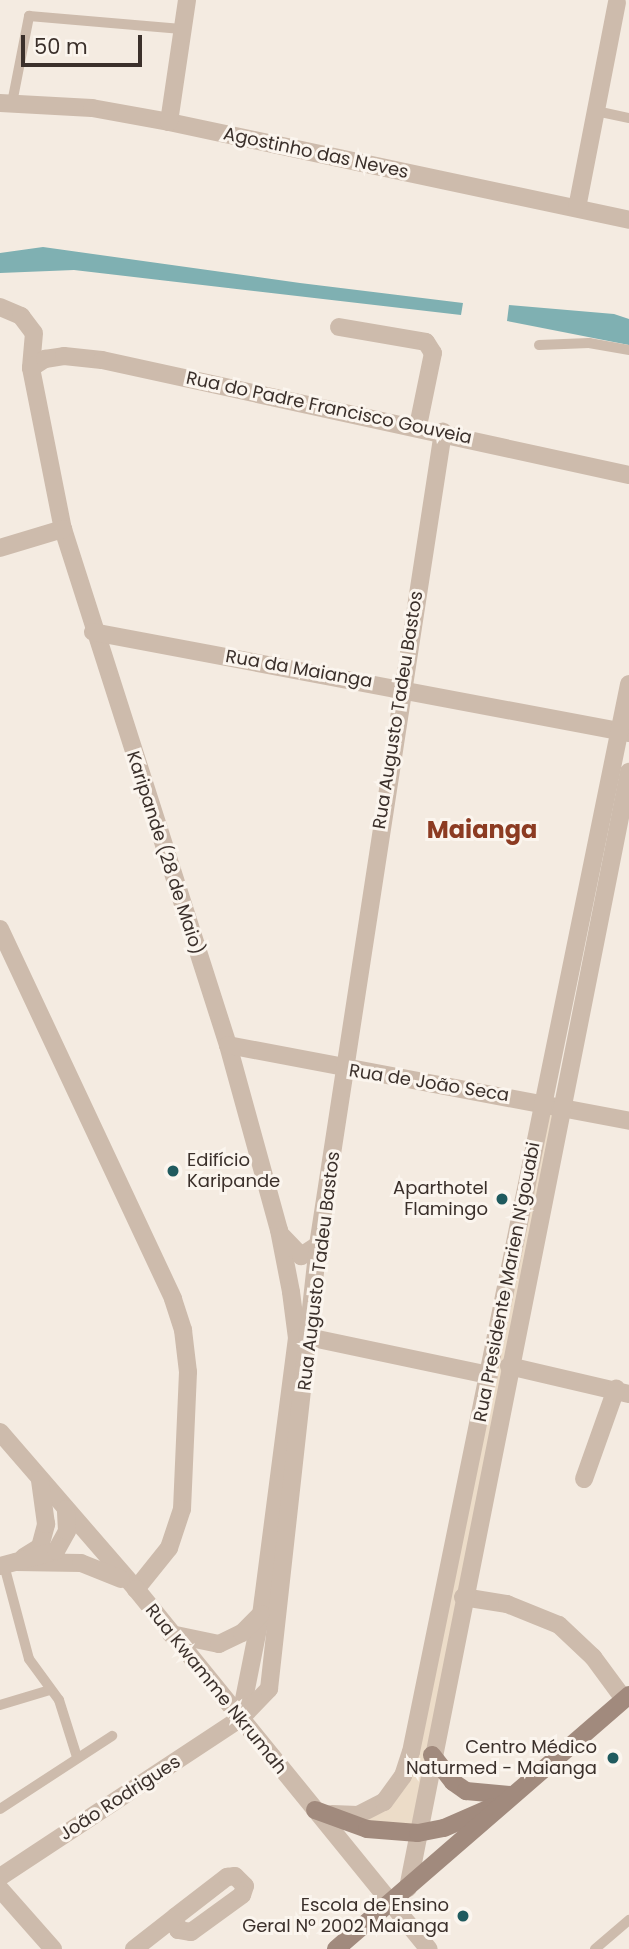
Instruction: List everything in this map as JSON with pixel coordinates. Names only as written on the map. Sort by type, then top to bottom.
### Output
[{"type":"main road","points":[[336,1949],[626,1697]]},
{"type":"main road","points":[[432,1755],[453,1782],[466,1791],[495,1796],[517,1794]]},
{"type":"main road","points":[[315,1810],[366,1829],[418,1833],[444,1828],[517,1794]]},
{"type":"street","points":[[169,122],[187,0]]},
{"type":"street","points":[[577,208],[618,2]]},
{"type":"street","name":"Agostinho das Neves","points":[[6,103],[92,108],[169,122],[629,219]]},
{"type":"street","name":"Karipande (28 de Maio)","points":[[0,307],[30,325],[34,333],[31,368],[63,529],[93,632],[228,1045],[279,1230],[303,1338]]},
{"type":"street","points":[[339,327],[426,342],[433,353],[418,426]]},
{"type":"street","name":"Rua do Padre Francisco Gouveia","points":[[31,368],[45,359],[64,356],[102,360],[418,426],[629,475]]},
{"type":"street","name":"Rua Augusto Tadeu Bastos","points":[[240,1719],[261,1614],[346,1069],[400,687],[443,432]]},
{"type":"street","points":[[0,548],[63,529]]},
{"type":"street","name":"Rua da Maianga","points":[[93,632],[400,687],[624,732]]},
{"type":"street","name":"Rua Presidente Marien N'gouabi","points":[[315,1810],[358,1815],[384,1802],[403,1776],[411,1752],[543,1102],[624,732],[629,684]]},
{"type":"street","name":"Rua Presidente Marien N'gouabi","points":[[408,1888],[463,1597],[629,772]]},
{"type":"street","points":[[0,929],[173,1299],[183,1330],[188,1372],[181,1509],[169,1548],[136,1589],[94,1566],[7,1564]]},
{"type":"street","name":"Rua de João Seca","points":[[228,1045],[346,1069],[562,1105],[629,1121]]},
{"type":"street","points":[[279,1230],[288,1247],[301,1256],[318,1245]]},
{"type":"street","points":[[303,1338],[489,1376]]},
{"type":"street","name":"Rua Augusto Tadeu Bastos","points":[[240,1719],[269,1689],[303,1338]]},
{"type":"street","points":[[509,1366],[622,1392],[584,1479]]},
{"type":"street","name":"Rua Kwamme Nkrumah","points":[[0,1432],[136,1589],[429,1949]]},
{"type":"street","points":[[7,1564],[40,1547],[46,1524],[40,1476]]},
{"type":"street","points":[[7,1564],[56,1551],[67,1531],[66,1509]]},
{"type":"street","points":[[463,1597],[507,1604],[559,1625],[593,1657],[626,1697]]},
{"type":"street","points":[[171,1634],[219,1644],[242,1633],[261,1614]]},
{"type":"street","name":"João Rodrigues","points":[[0,1877],[240,1719]]},
{"type":"street","points":[[0,1889],[53,1949]]},
{"type":"street","points":[[134,1949],[175,1917]]},
{"type":"lane","points":[[6,103],[29,16],[181,29]]},
{"type":"lane","points":[[596,111],[629,118]]},
{"type":"lane","points":[[539,345],[589,343],[629,350]]},
{"type":"lane","points":[[7,1564],[29,1659],[65,1714],[76,1758]]},
{"type":"lane","points":[[0,1705],[50,1690]]},
{"type":"lane","points":[[0,1809],[112,1736]]},
{"type":"lane","points":[[595,1949],[629,1920]]},
{"type":"shaded area","points":[[546,1113],[556,1115],[413,1828],[362,1821],[399,1795]]},
{"type":"water","points":[[43,247],[463,303],[461,315],[74,270],[0,273],[0,253]]},
{"type":"water","points":[[509,305],[614,314],[629,319],[629,345],[507,321]]},
{"type":"place","name":"Edifício Karipande","points":[[173,1171]]},
{"type":"place","name":"Aparthotel Flamingo","points":[[502,1199]]},
{"type":"place","name":"Centro Médico Naturmed - Maianga","points":[[613,1758]]},
{"type":"place","name":"Escola de Ensino Geral Nº 2002 Maianga","points":[[463,1916]]},
{"type":"district","name":"Maianga","points":[[482,830]]}]
